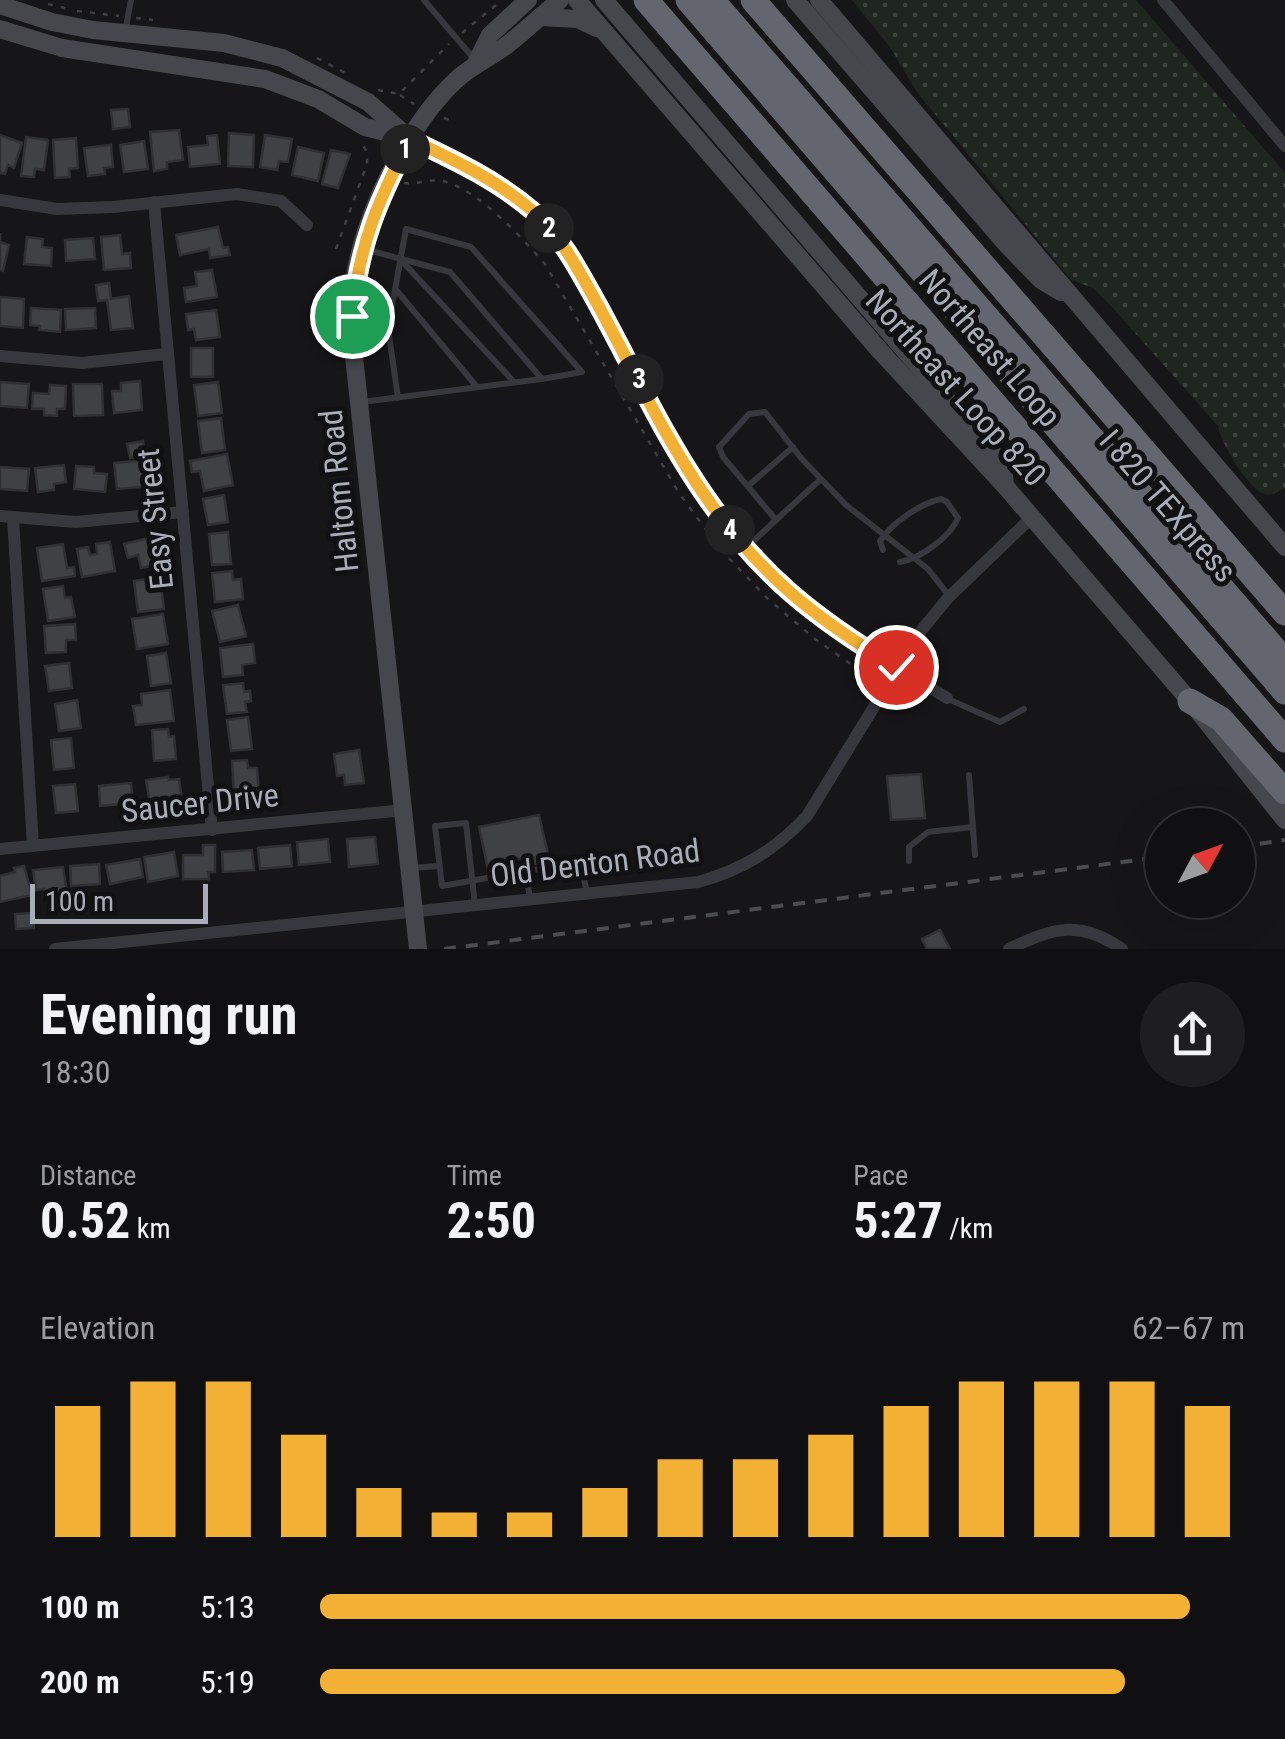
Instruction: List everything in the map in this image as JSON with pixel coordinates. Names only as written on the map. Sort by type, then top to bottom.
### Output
[{"type":"highway","name":"Northeast Loop","points":[[646,0],[1285,740]]},
{"type":"highway","name":"I 820 TEXpress","points":[[688,0],[1285,692]]},
{"type":"highway","name":"I 820 TEXpress","points":[[712,0],[1285,661]]},
{"type":"highway","name":"Northeast Loop","points":[[752,0],[1285,613]]},
{"type":"highway","points":[[1190,701],[1221,718],[1285,792]]},
{"type":"main road","name":"Haltom Road","points":[[418,949],[352,316],[356,269],[382,194],[410,139],[432,106],[476,61],[490,36],[528,0]]},
{"type":"main road","name":"Haltom Road","points":[[476,61],[504,48],[560,0]]},
{"type":"main road","name":"Northeast Loop 820","points":[[577,0],[880,351],[1032,517],[1190,701],[1285,820]]},
{"type":"main road","points":[[796,0],[1008,246],[1041,280],[1070,297]]},
{"type":"main road","points":[[819,0],[1070,297],[1278,526],[1285,548]]},
{"type":"main road","points":[[600,3],[604,31]]},
{"type":"main road","points":[[600,3],[1003,465],[1005,486]]},
{"type":"main road","points":[[0,5],[52,22],[224,43],[282,58],[368,102],[410,139]]},
{"type":"main road","points":[[540,17],[578,19],[604,31]]},
{"type":"main road","points":[[0,29],[62,48],[265,79],[318,99],[365,126],[410,139]]},
{"type":"main road","points":[[124,58],[125,33]]},
{"type":"street","points":[[1162,0],[1285,146]]},
{"type":"street","points":[[410,139],[490,179],[559,238],[704,495],[778,584],[814,615],[946,698]]},
{"type":"street","points":[[0,200],[57,208],[237,194],[281,201],[307,225]]},
{"type":"street","name":"Easy Street","points":[[154,202],[212,830]]},
{"type":"street","points":[[0,356],[82,363],[166,354]]},
{"type":"street","points":[[32,846],[6,517],[76,522],[183,512]]},
{"type":"street","name":"Old Denton Road","points":[[55,949],[698,882],[731,872],[788,836],[807,816],[896,667],[950,597],[1032,517]]},
{"type":"street","name":"Saucer Drive","points":[[0,849],[405,810]]},
{"type":"street","points":[[1008,949],[1038,935],[1067,928],[1092,932],[1122,949]]},
{"type":"lane","points":[[125,33],[131,0]]},
{"type":"lane","points":[[424,0],[476,61]]},
{"type":"lane","points":[[360,402],[398,398],[542,379],[582,372],[471,247],[406,229],[388,328],[398,398]]},
{"type":"lane","points":[[362,249],[450,272],[542,379]]},
{"type":"lane","points":[[400,259],[514,382]]},
{"type":"lane","points":[[396,290],[477,387]]},
{"type":"lane","points":[[776,520],[723,457],[719,447],[750,414],[765,412],[846,505],[915,558],[950,597]]},
{"type":"lane","points":[[748,486],[794,447]]},
{"type":"lane","points":[[745,549],[821,479]]},
{"type":"lane","points":[[882,550],[880,541],[885,534],[920,507],[941,499],[948,502],[958,518],[954,528],[915,558],[900,562]]},
{"type":"lane","points":[[946,698],[1000,722],[1024,709]]},
{"type":"lane","points":[[968,775],[975,856]]},
{"type":"lane","points":[[475,906],[472,878],[466,823],[435,826],[442,886],[472,878],[580,864],[587,894]]},
{"type":"lane","points":[[909,860],[909,847],[928,832],[972,827]]},
{"type":"lane","points":[[411,868],[440,866]]},
{"type":"lane","points":[[526,871],[530,900]]},
{"type":"path","points":[[368,85],[384,94],[399,94],[456,37],[502,0]]},
{"type":"path","points":[[46,4],[114,16]]},
{"type":"path","points":[[138,18],[166,22]]},
{"type":"path","points":[[307,54],[352,76]]},
{"type":"path","points":[[336,249],[367,164],[360,142]]},
{"type":"path","points":[[408,184],[441,180],[485,204],[521,237],[545,264],[679,492],[720,550],[768,599],[815,640],[864,674],[866,681]]},
{"type":"path","points":[[897,699],[912,698]]},
{"type":"shaded area","points":[[852,0],[1136,0],[1285,173],[1285,488],[1265,494],[1249,482],[1229,453],[1218,426],[1093,288],[1071,280],[917,92],[890,47]]},
{"type":"building","points":[[128,109],[130,127],[113,129],[111,110]]},
{"type":"building","points":[[179,130],[183,160],[167,162],[167,169],[154,171],[150,132]]},
{"type":"building","points":[[229,133],[254,135],[253,167],[228,166]]},
{"type":"building","points":[[0,135],[22,143],[14,168],[8,165],[5,174],[0,173]]},
{"type":"building","points":[[217,135],[220,164],[190,167],[188,147],[208,145],[207,136]]},
{"type":"building","points":[[265,135],[292,139],[288,162],[279,161],[277,170],[260,167]]},
{"type":"building","points":[[26,137],[48,140],[44,170],[35,169],[34,177],[21,176]]},
{"type":"building","points":[[76,138],[78,168],[69,169],[70,177],[55,178],[53,140]]},
{"type":"building","points":[[144,141],[148,169],[124,172],[120,145]]},
{"type":"building","points":[[111,145],[113,167],[104,168],[105,174],[88,176],[84,148]]},
{"type":"building","points":[[298,147],[324,153],[318,181],[292,175]]},
{"type":"building","points":[[331,150],[350,154],[338,188],[322,184]]},
{"type":"building","points":[[218,227],[223,248],[228,247],[230,255],[210,258],[209,249],[180,255],[176,235]]},
{"type":"building","points":[[120,235],[122,254],[130,253],[131,268],[104,270],[101,237]]},
{"type":"building","points":[[27,237],[43,239],[42,247],[52,248],[51,266],[24,264]]},
{"type":"building","points":[[93,238],[95,259],[66,261],[65,240]]},
{"type":"building","points":[[0,242],[9,245],[3,271],[0,270]]},
{"type":"building","points":[[212,270],[217,297],[186,302],[184,288],[197,286],[195,272]]},
{"type":"building","points":[[109,283],[111,299],[129,296],[133,328],[111,330],[107,300],[98,301],[96,285]]},
{"type":"building","points":[[0,297],[24,299],[23,328],[0,326]]},
{"type":"building","points":[[31,308],[61,310],[60,332],[30,325]]},
{"type":"building","points":[[95,308],[96,328],[66,330],[65,309]]},
{"type":"building","points":[[216,310],[220,337],[196,340],[194,329],[188,330],[186,314]]},
{"type":"building","points":[[191,348],[213,348],[213,377],[191,377]]},
{"type":"building","points":[[140,381],[142,410],[114,413],[112,391],[121,391],[121,383]]},
{"type":"building","points":[[0,382],[29,384],[27,408],[0,406]]},
{"type":"building","points":[[218,382],[222,413],[198,416],[194,385]]},
{"type":"building","points":[[73,384],[102,384],[103,415],[74,416]]},
{"type":"building","points":[[50,385],[66,386],[65,409],[57,409],[57,416],[44,415],[44,409],[32,409],[33,393],[49,394]]},
{"type":"building","points":[[221,418],[225,450],[202,453],[198,421]]},
{"type":"building","points":[[143,441],[145,456],[130,458],[127,444]]},
{"type":"building","points":[[227,454],[233,485],[204,491],[200,471],[192,472],[190,461]]},
{"type":"building","points":[[148,460],[151,486],[117,489],[114,463]]},
{"type":"building","points":[[64,465],[66,482],[54,484],[54,490],[38,492],[35,468]]},
{"type":"building","points":[[76,466],[94,467],[94,473],[107,474],[105,492],[74,489]]},
{"type":"building","points":[[0,467],[29,469],[27,491],[0,489]]},
{"type":"building","points":[[224,495],[228,522],[208,525],[203,499]]},
{"type":"building","points":[[228,532],[231,564],[212,565],[209,534]]},
{"type":"building","points":[[153,537],[160,564],[141,568],[138,555],[128,558],[124,544]]},
{"type":"building","points":[[110,542],[115,571],[82,577],[77,549],[88,547],[90,555],[97,554],[96,544]]},
{"type":"building","points":[[63,544],[67,568],[74,567],[75,576],[42,581],[37,548]]},
{"type":"building","points":[[232,571],[233,580],[241,579],[243,599],[215,602],[212,573]]},
{"type":"building","points":[[160,577],[164,609],[138,612],[134,581]]},
{"type":"building","points":[[63,586],[65,598],[71,597],[75,617],[48,621],[43,589]]},
{"type":"building","points":[[238,605],[246,636],[220,642],[212,611]]},
{"type":"building","points":[[163,614],[168,644],[137,649],[132,619]]},
{"type":"building","points":[[75,624],[76,640],[66,640],[66,652],[46,653],[44,626]]},
{"type":"building","points":[[253,644],[255,663],[242,665],[243,675],[223,677],[220,648]]},
{"type":"building","points":[[166,653],[171,683],[151,686],[147,656]]},
{"type":"building","points":[[69,663],[72,688],[49,691],[45,666]]},
{"type":"building","points":[[243,683],[244,692],[250,691],[251,701],[245,702],[247,712],[227,714],[223,685]]},
{"type":"building","points":[[170,690],[174,721],[136,725],[133,706],[142,705],[141,694]]},
{"type":"building","points":[[77,700],[81,728],[59,731],[55,704]]},
{"type":"building","points":[[248,717],[252,749],[231,751],[227,720]]},
{"type":"building","points":[[168,729],[169,737],[174,736],[176,759],[154,761],[152,730]]},
{"type":"building","points":[[71,738],[74,768],[54,770],[51,740]]},
{"type":"building","points":[[359,750],[364,783],[345,785],[344,775],[337,776],[334,754]]},
{"type":"building","points":[[247,760],[248,768],[257,768],[259,794],[234,795],[232,761]]},
{"type":"building","points":[[921,774],[925,818],[891,820],[887,776]]},
{"type":"building","points":[[179,779],[182,800],[150,805],[146,780]]},
{"type":"building","points":[[131,783],[133,803],[100,806],[99,786]]},
{"type":"building","points":[[75,784],[78,811],[56,813],[53,786]]},
{"type":"building","points":[[539,815],[548,854],[539,856],[541,863],[523,866],[522,858],[493,864],[494,868],[488,870],[479,827]]},
{"type":"building","points":[[375,837],[378,864],[349,867],[347,839]]},
{"type":"building","points":[[328,839],[330,862],[299,865],[297,842]]},
{"type":"building","points":[[203,845],[215,845],[215,872],[208,872],[209,879],[183,879],[183,855],[203,855]]},
{"type":"building","points":[[290,845],[292,866],[260,869],[258,848]]},
{"type":"building","points":[[252,850],[254,870],[223,872],[222,852]]},
{"type":"building","points":[[174,852],[178,876],[148,882],[144,857]]},
{"type":"building","points":[[140,859],[143,877],[110,884],[106,865]]},
{"type":"building","points":[[99,864],[100,884],[71,886],[70,866]]},
{"type":"building","points":[[24,866],[32,895],[0,902],[0,876]]},
{"type":"building","points":[[63,867],[67,893],[44,896],[44,889],[36,890],[33,870]]},
{"type":"building","points":[[33,913],[34,928],[16,929],[15,914]]},
{"type":"building","points":[[940,930],[950,949],[927,949],[922,939]]},
{"type":"railway","points":[[1255,844],[1285,840]]},
{"type":"railway","points":[[444,949],[1145,859]]},
{"type":"route","points":[[352,316],[356,269],[368,230],[410,139],[490,179],[559,238],[704,495],[756,562],[814,615],[896,667]]}]
